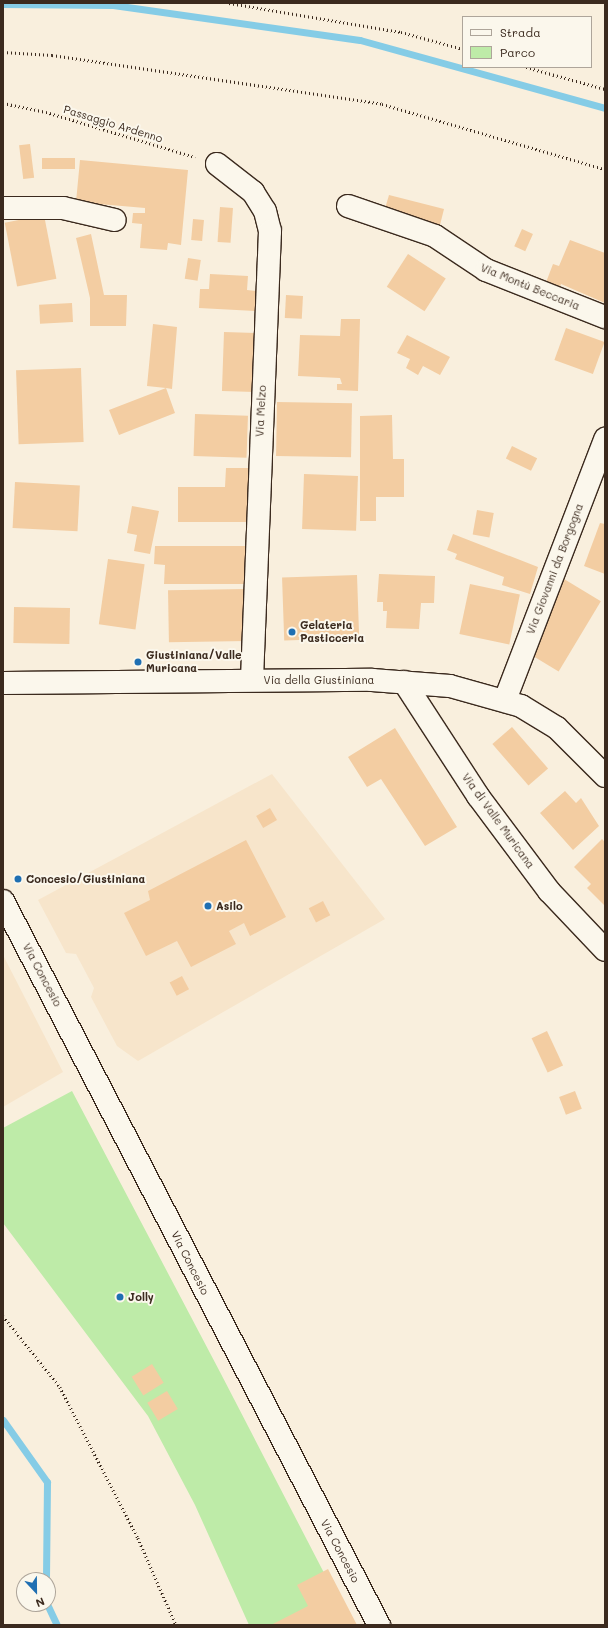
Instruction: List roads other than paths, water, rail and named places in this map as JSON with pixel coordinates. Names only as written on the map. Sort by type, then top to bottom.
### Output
[{"type":"street","name":"Via Melzo","points":[[217,164],[253,192],[265,211],[270,236],[256,502],[252,680]]},
{"type":"street","name":"Via Montù Beccaria","points":[[348,206],[435,236],[486,270],[605,317]]},
{"type":"street","points":[[3,208],[63,208],[115,220]]},
{"type":"street","name":"Via Giovanni da Borgogna","points":[[505,700],[605,439]]},
{"type":"street","name":"Via della Giustiniana","points":[[3,683],[252,680],[404,682],[450,686],[505,700],[557,728],[604,770]]},
{"type":"street","name":"Via di Valle Muricana","points":[[404,682],[478,796],[544,885],[605,950]]},
{"type":"street","name":"Via Concesio","points":[[3,901],[379,1625]]},
{"type":"waterway","points":[[3,4],[113,5],[360,40],[605,108]]},
{"type":"waterway","points":[[3,1420],[47,1482],[46,1572]]},
{"type":"waterway","points":[[51,1612],[57,1625]]},
{"type":"place","name":"Gelateria Pasticceria","points":[[292,632]]},
{"type":"place","name":"Giustiniana/Valle Muricana","points":[[138,662]]},
{"type":"place","name":"Concesio/Giustiniana","points":[[18,879]]},
{"type":"place","name":"Asilo","points":[[208,906]]},
{"type":"place","name":"Jolly","points":[[120,1297]]}]
